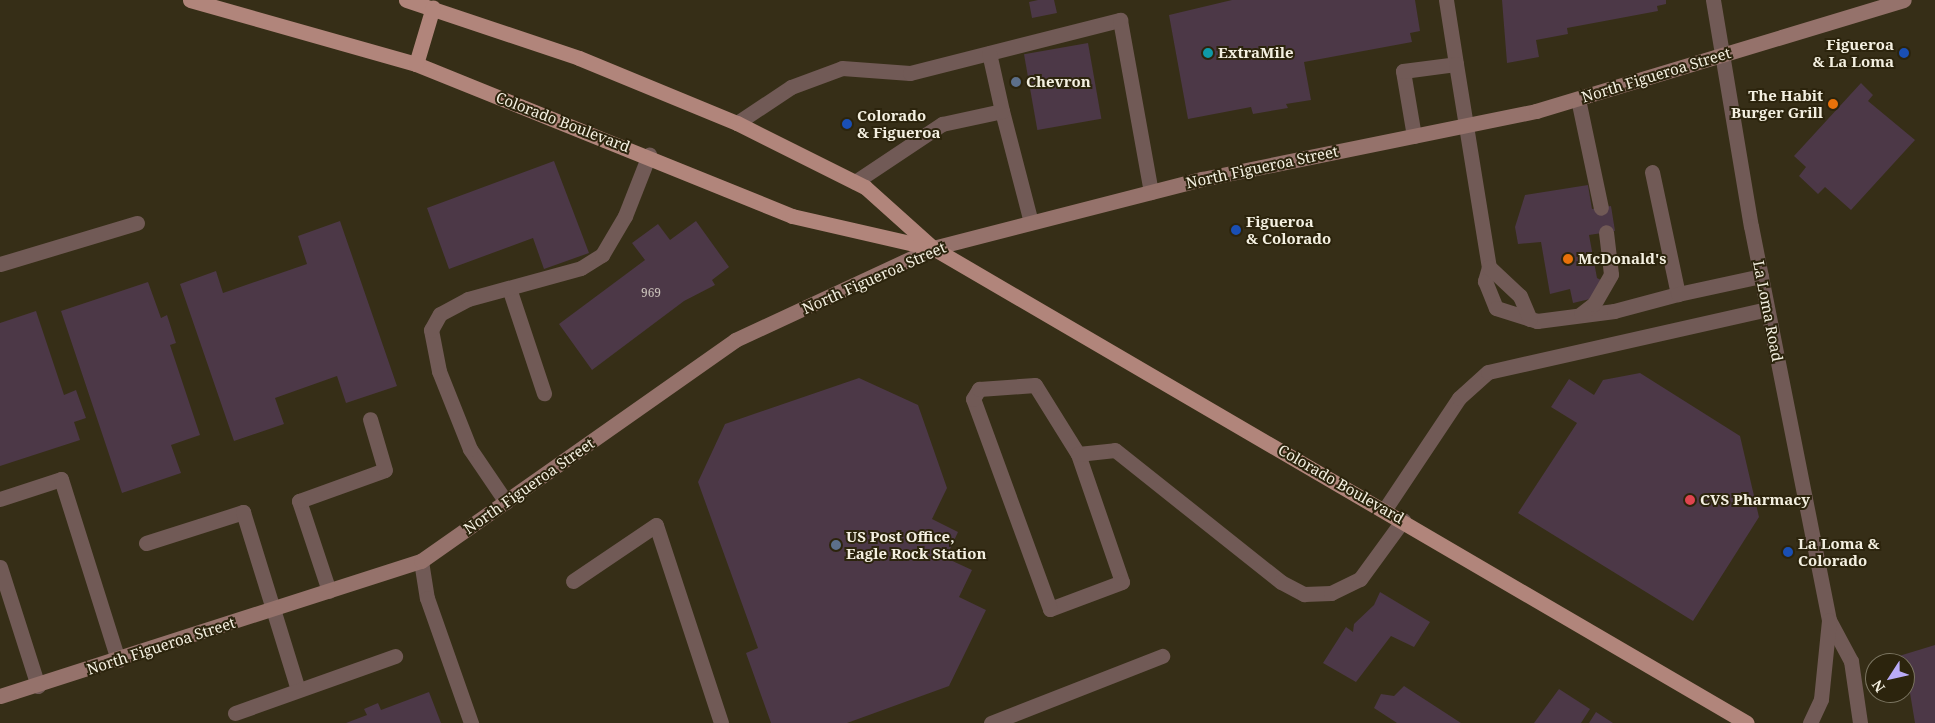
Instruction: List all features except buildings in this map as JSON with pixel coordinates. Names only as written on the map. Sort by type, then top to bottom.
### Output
[{"type":"main road","name":"Colorado Boulevard","points":[[190,0],[416,64],[649,155],[792,216],[933,248]]},
{"type":"main road","name":"Colorado Boulevard","points":[[406,0],[434,3],[579,58],[737,123],[855,182],[933,248],[1385,509],[1747,723]]},
{"type":"main road","name":"North Figueroa Street","points":[[0,696],[38,686],[421,561],[735,340],[933,248],[1152,192],[1468,125],[1578,99],[1904,0]]},
{"type":"main road","points":[[416,64],[434,3]]},
{"type":"street","points":[[1446,0],[1468,125],[1489,267],[1485,281],[1492,303],[1514,317],[1530,320],[1614,311],[1678,294],[1761,276]]},
{"type":"street","name":"La Loma Road","points":[[1713,0],[1761,276],[1829,620],[1821,700],[1810,723]]},
{"type":"street","points":[[737,123],[791,87],[842,68],[910,73],[1120,20],[1152,192]]},
{"type":"street","points":[[989,53],[1031,222]]},
{"type":"street","points":[[1414,136],[1403,71],[1456,64]]},
{"type":"street","points":[[1578,99],[1601,208]]},
{"type":"street","points":[[855,182],[942,124],[1002,111]]},
{"type":"street","points":[[506,502],[470,449],[439,371],[431,330],[440,314],[509,288],[581,268],[602,255],[625,216],[649,155]]},
{"type":"street","points":[[1652,172],[1678,294]]},
{"type":"street","points":[[0,264],[137,223]]},
{"type":"street","points":[[1580,314],[1594,304],[1611,274],[1606,232]]},
{"type":"street","points":[[1489,267],[1520,296],[1530,320]]},
{"type":"street","points":[[509,288],[544,392]]},
{"type":"street","points":[[1385,509],[1459,398],[1488,372],[1767,308]]},
{"type":"street","points":[[1035,385],[1078,454],[1122,582],[1050,609],[973,399],[979,389],[1035,385]]},
{"type":"street","points":[[329,591],[299,501],[385,470],[370,419]]},
{"type":"street","points":[[1078,454],[1115,450],[1281,582],[1304,594],[1331,592],[1360,579],[1403,520]]},
{"type":"street","points":[[0,499],[61,479],[118,660]]},
{"type":"street","points":[[146,543],[243,512],[275,609],[298,690]]},
{"type":"street","points":[[573,581],[656,525],[721,723]]},
{"type":"street","points":[[421,561],[427,598],[471,723]]},
{"type":"street","points":[[0,567],[38,686]]},
{"type":"street","name":"La Loma Road","points":[[1829,620],[1851,661],[1860,723]]},
{"type":"street","points":[[235,713],[395,656]]},
{"type":"street","points":[[991,723],[1162,656]]},
{"type":"place","name":"ExtraMile","points":[[1208,53]]},
{"type":"place","name":"Figueroa & La Loma","points":[[1904,53]]},
{"type":"place","name":"Chevron","points":[[1016,82]]},
{"type":"place","name":"The Habit Burger Grill","points":[[1833,104]]},
{"type":"place","name":"Colorado & Figueroa","points":[[847,124]]},
{"type":"place","name":"Figueroa & Colorado","points":[[1236,230]]},
{"type":"place","name":"McDonald's","points":[[1568,259]]},
{"type":"place","name":"CVS Pharmacy","points":[[1690,500]]},
{"type":"place","name":"US Post Office, Eagle Rock Station","points":[[836,545]]},
{"type":"place","name":"La Loma & Colorado","points":[[1788,552]]}]
